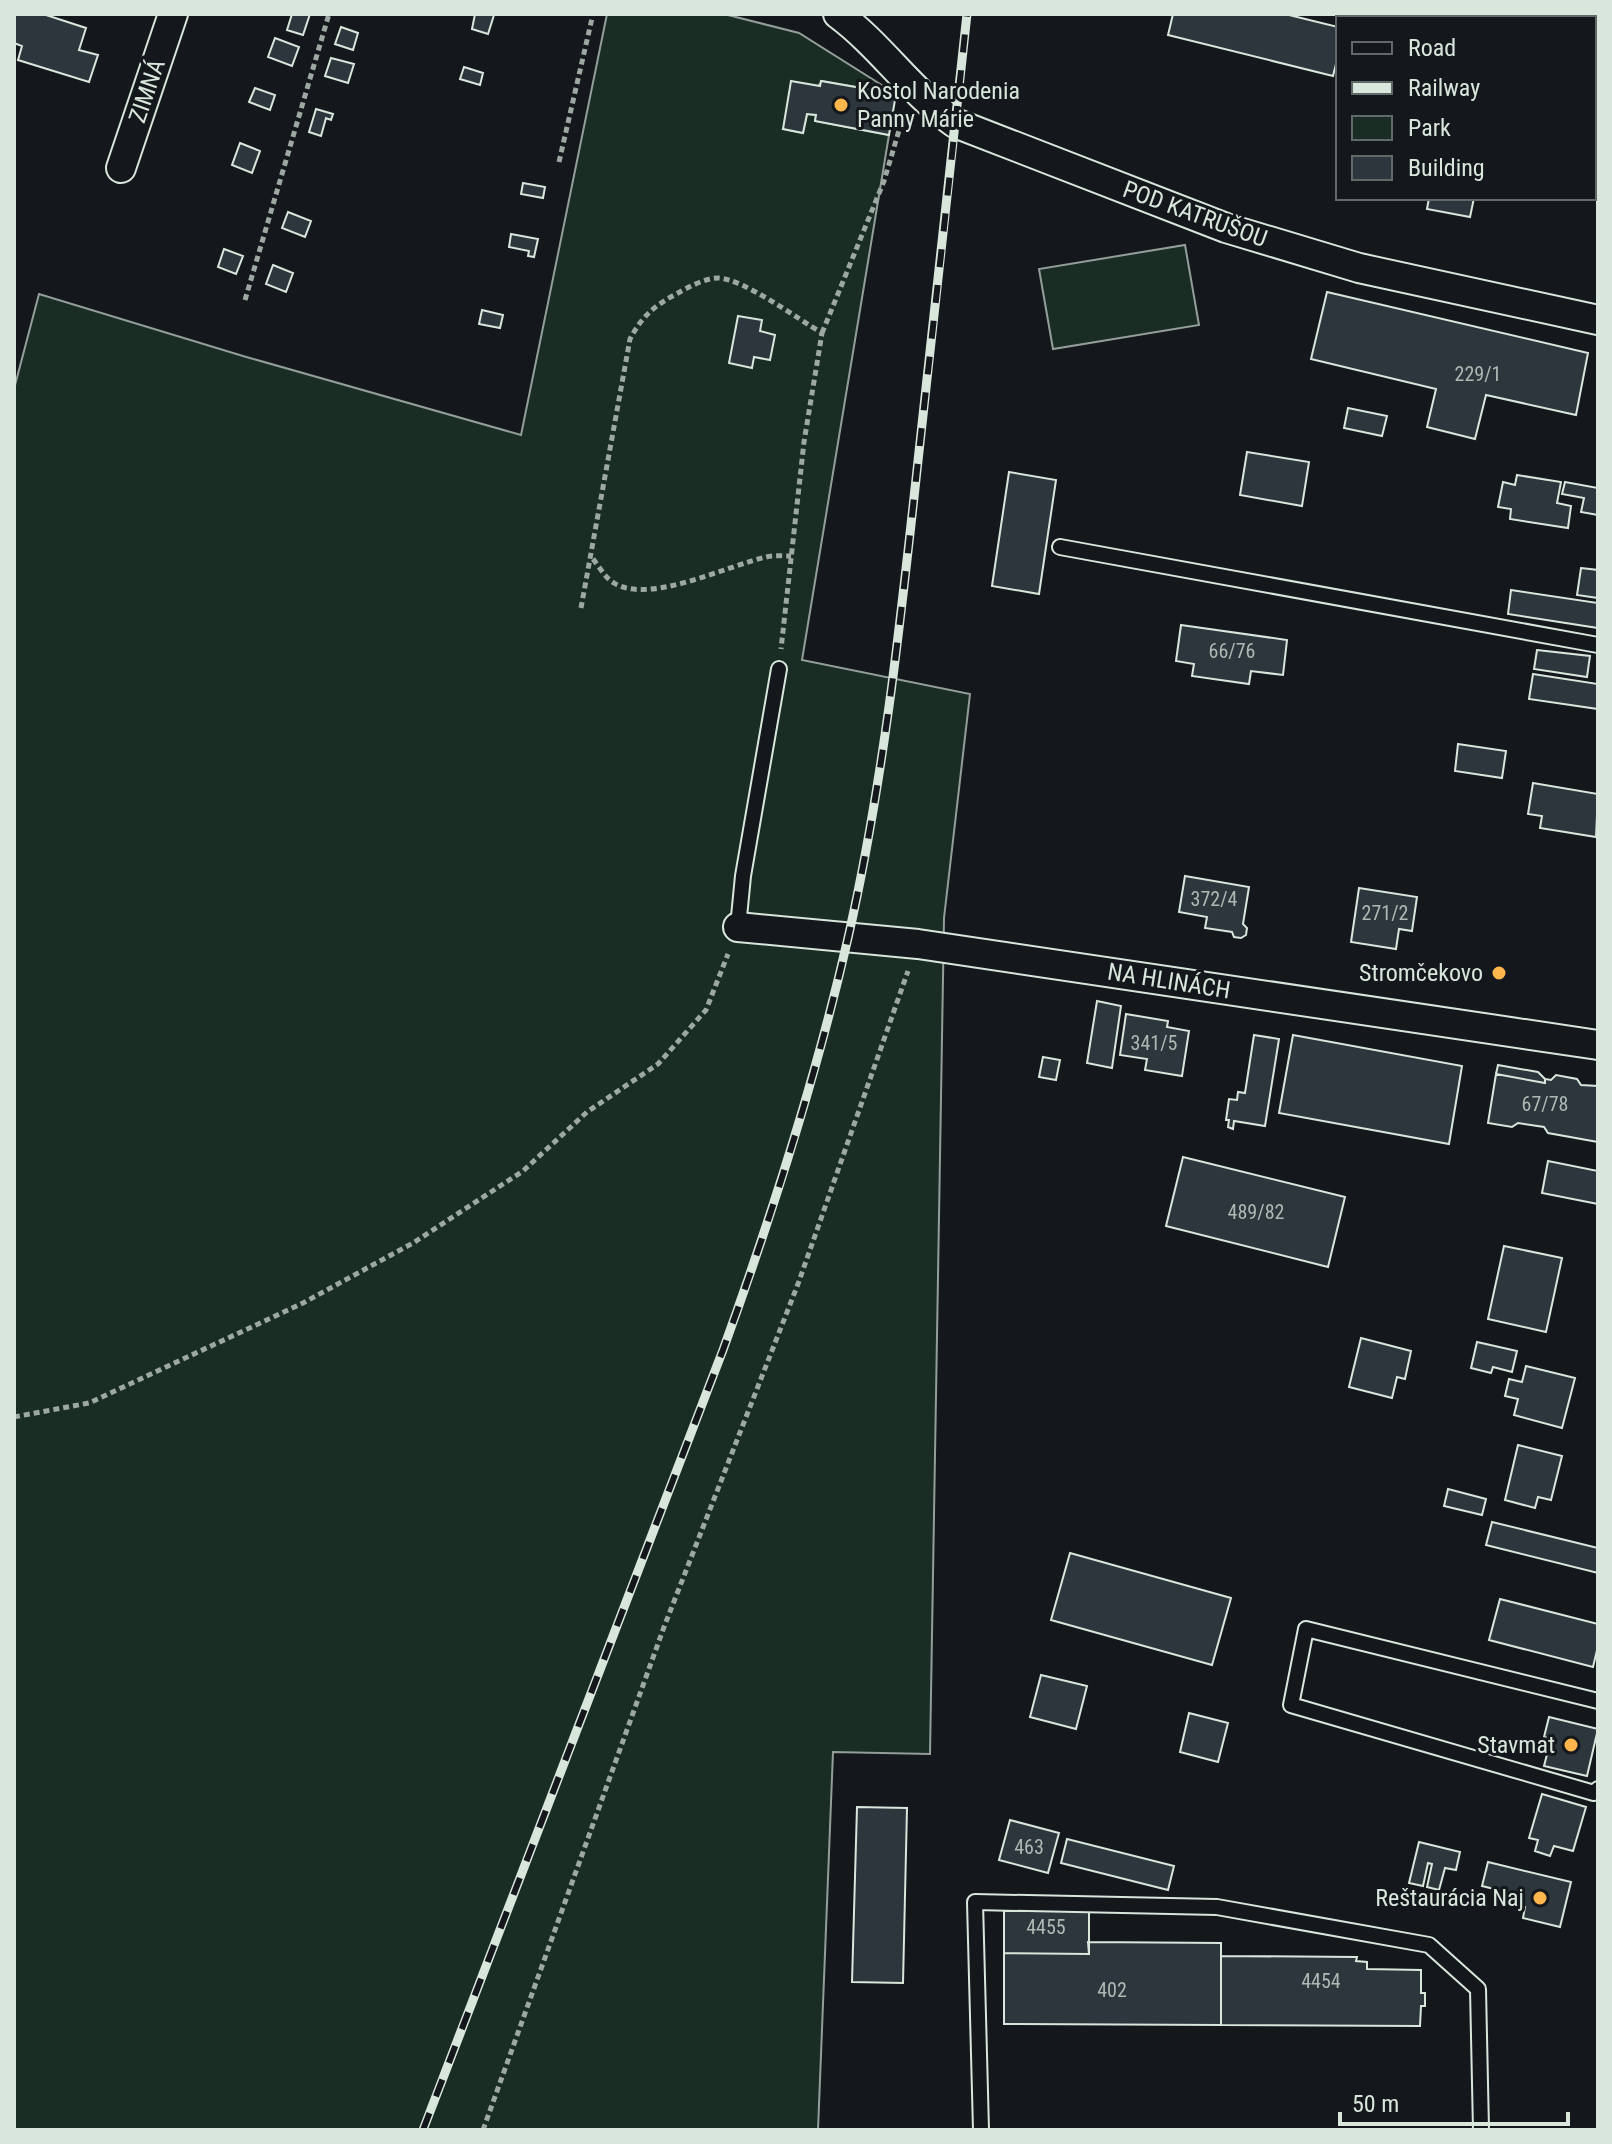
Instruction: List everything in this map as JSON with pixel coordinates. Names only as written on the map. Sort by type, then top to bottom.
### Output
[{"type":"street","name":"ZIMNÁ","points":[[121,168],[173,14]]},
{"type":"street","name":"POD KATRUŠOU","points":[[838,14],[859,29],[935,109],[955,123],[1226,228],[1359,268],[1598,320]]},
{"type":"street","name":"NA HLINÁCH","points":[[738,927],[918,944],[1598,1045]]},
{"type":"lane","points":[[1060,547],[1598,645]]},
{"type":"lane","points":[[738,927],[743,876],[779,669]]},
{"type":"lane","points":[[1598,1701],[1306,1629],[1291,1705],[1594,1793],[1598,1789]]},
{"type":"lane","points":[[981,2130],[975,1902],[1217,1907],[1429,1945],[1478,1989],[1481,2130]]},
{"type":"path","points":[[245,300],[329,14]]},
{"type":"path","points":[[559,162],[593,14]]},
{"type":"path","points":[[779,669],[804,442],[822,333],[884,181],[907,104],[916,88]]},
{"type":"path","points":[[581,608],[630,339],[640,320],[656,304],[687,288],[718,278],[739,284],[822,333]]},
{"type":"path","points":[[592,558],[613,583],[647,589],[677,585],[769,556],[791,556]]},
{"type":"path","points":[[14,1417],[89,1403],[303,1303],[413,1243],[523,1171],[587,1112],[658,1064],[706,1010],[738,927]]},
{"type":"path","points":[[483,2130],[664,1627],[798,1284],[918,944]]},
{"type":"green space","points":[[607,14],[724,14],[799,33],[896,94],[822,81],[783,129],[803,133],[807,114],[816,115],[815,121],[889,135],[802,660],[970,694],[944,918],[930,1754],[833,1752],[818,2130],[14,2130],[14,389],[39,294],[521,435]]},
{"type":"green space","points":[[1185,245],[1199,325],[1053,349],[1039,269]]},
{"type":"building","points":[[14,14],[43,14],[86,28],[79,50],[98,55],[89,82],[18,60],[22,46],[14,43]]},
{"type":"building","points":[[292,14],[310,14],[303,35],[287,30]]},
{"type":"building","points":[[475,14],[494,15],[488,34],[472,29]]},
{"type":"building","points":[[1173,14],[1285,14],[1336,27],[1336,64],[1333,76],[1168,35]]},
{"type":"building","points":[[1485,14],[1542,14],[1542,16]]},
{"type":"building","points":[[1598,14],[1598,46],[1596,16],[1542,16]]},
{"type":"building","points":[[341,27],[358,33],[353,50],[335,44]]},
{"type":"building","points":[[275,38],[299,47],[292,66],[268,57]]},
{"type":"building","points":[[331,58],[354,64],[348,83],[325,76]]},
{"type":"building","points":[[464,67],[483,73],[480,85],[460,79]]},
{"type":"building","points":[[1596,78],[1598,79],[1596,170]]},
{"type":"building","name":"Kostol Narodenia Panny Márie","points":[[791,81],[820,86],[821,81],[896,94],[889,135],[815,121],[816,115],[807,114],[803,133],[783,129]]},
{"type":"building","points":[[255,88],[275,95],[270,110],[249,102]]},
{"type":"building","points":[[316,109],[333,114],[331,120],[326,118],[321,136],[309,132]]},
{"type":"building","points":[[240,143],[260,151],[252,173],[232,165]]},
{"type":"building","points":[[523,183],[545,187],[543,198],[521,194]]},
{"type":"building","points":[[1429,200],[1474,200],[1470,217],[1427,209]]},
{"type":"building","points":[[288,212],[311,221],[305,237],[282,228]]},
{"type":"building","points":[[511,234],[538,239],[534,257],[528,256],[529,251],[509,247]]},
{"type":"building","points":[[224,249],[243,256],[236,274],[218,267]]},
{"type":"building","points":[[273,265],[293,273],[286,292],[266,284]]},
{"type":"building","points":[[1327,292],[1588,353],[1576,415],[1486,395],[1475,439],[1427,427],[1436,389],[1311,359]]},
{"type":"building","points":[[482,310],[503,315],[500,328],[479,324]]},
{"type":"building","points":[[738,316],[762,320],[760,331],[775,335],[770,360],[754,357],[752,368],[729,363]]},
{"type":"building","points":[[1348,408],[1387,416],[1382,436],[1344,428]]},
{"type":"building","points":[[1247,452],[1309,462],[1302,506],[1240,495]]},
{"type":"building","points":[[1009,472],[1056,480],[1039,594],[992,586]]},
{"type":"building","points":[[1517,475],[1561,482],[1557,503],[1571,506],[1568,528],[1510,519],[1511,509],[1498,507],[1503,482],[1515,485]]},
{"type":"building","points":[[1565,482],[1598,488],[1598,515],[1581,512],[1584,498],[1562,494]]},
{"type":"building","points":[[1581,568],[1598,570],[1598,598],[1577,595]]},
{"type":"building","points":[[1511,590],[1598,603],[1598,628],[1508,614]]},
{"type":"building","points":[[1181,625],[1287,640],[1283,675],[1251,671],[1249,684],[1192,676],[1194,664],[1176,661]]},
{"type":"building","points":[[1537,650],[1590,656],[1587,677],[1534,669]]},
{"type":"building","points":[[1533,674],[1598,684],[1598,709],[1529,699]]},
{"type":"building","points":[[1458,744],[1506,751],[1502,778],[1455,771]]},
{"type":"building","points":[[1533,783],[1598,794],[1596,837],[1540,828],[1542,816],[1528,814]]},
{"type":"building","points":[[1185,876],[1249,887],[1243,924],[1247,928],[1246,935],[1234,937],[1232,932],[1205,928],[1207,917],[1179,912]]},
{"type":"building","points":[[1359,888],[1417,897],[1412,931],[1399,929],[1396,949],[1351,942]]},
{"type":"building","points":[[1097,1001],[1121,1006],[1112,1068],[1087,1063]]},
{"type":"building","points":[[1126,1014],[1168,1021],[1167,1027],[1189,1031],[1182,1076],[1145,1070],[1147,1059],[1120,1055]]},
{"type":"building","points":[[1254,1035],[1279,1039],[1265,1126],[1234,1121],[1233,1129],[1228,1127],[1229,1120],[1226,1120],[1229,1099],[1237,1100],[1238,1092],[1245,1093]]},
{"type":"building","points":[[1293,1035],[1462,1066],[1449,1144],[1279,1113]]},
{"type":"building","points":[[1043,1057],[1060,1060],[1056,1080],[1039,1077]]},
{"type":"building","points":[[1498,1065],[1538,1072],[1545,1083],[1496,1074]]},
{"type":"building","points":[[1496,1074],[1545,1083],[1545,1079],[1551,1080],[1556,1075],[1577,1079],[1581,1085],[1598,1086],[1598,1142],[1548,1133],[1544,1127],[1488,1123]]},
{"type":"building","points":[[1183,1157],[1345,1197],[1328,1267],[1166,1226]]},
{"type":"building","points":[[1548,1161],[1598,1171],[1598,1204],[1542,1193]]},
{"type":"building","points":[[1504,1246],[1562,1258],[1546,1332],[1488,1319]]},
{"type":"building","points":[[1361,1338],[1411,1351],[1405,1379],[1397,1377],[1392,1398],[1349,1387]]},
{"type":"building","points":[[1477,1342],[1517,1351],[1512,1372],[1493,1367],[1491,1373],[1471,1368]]},
{"type":"building","points":[[1526,1366],[1575,1378],[1562,1428],[1514,1415],[1518,1399],[1505,1396],[1509,1379],[1522,1382]]},
{"type":"building","points":[[1518,1445],[1562,1456],[1551,1500],[1538,1497],[1535,1508],[1505,1500]]},
{"type":"building","points":[[1448,1489],[1486,1499],[1482,1515],[1444,1506]]},
{"type":"building","points":[[1492,1522],[1598,1548],[1598,1573],[1486,1545]]},
{"type":"building","points":[[1070,1553],[1231,1598],[1212,1665],[1051,1620]]},
{"type":"building","points":[[1500,1599],[1598,1624],[1598,1646],[1593,1667],[1489,1640]]},
{"type":"building","points":[[1041,1675],[1087,1686],[1076,1729],[1030,1717]]},
{"type":"building","points":[[1189,1713],[1228,1723],[1218,1762],[1180,1752]]},
{"type":"building","points":[[1549,1717],[1598,1729],[1587,1776],[1544,1766],[1551,1739],[1544,1737]]},
{"type":"building","points":[[1542,1794],[1586,1807],[1573,1851],[1554,1846],[1550,1856],[1535,1851],[1538,1840],[1529,1838]]},
{"type":"building","points":[[857,1807],[907,1808],[903,1983],[852,1982]]},
{"type":"building","points":[[1010,1820],[1059,1833],[1048,1873],[999,1860]]},
{"type":"building","points":[[1067,1839],[1174,1866],[1168,1890],[1061,1863]]},
{"type":"building","points":[[1419,1842],[1460,1852],[1456,1870],[1445,1868],[1439,1890],[1427,1887],[1432,1864],[1428,1863],[1423,1886],[1409,1883]]},
{"type":"building","points":[[1488,1862],[1571,1882],[1560,1927],[1523,1918],[1525,1907],[1500,1900],[1502,1891],[1482,1886]]},
{"type":"building","points":[[1004,1911],[1089,1911],[1089,1954],[1004,1953]]},
{"type":"building","points":[[1088,1942],[1221,1943],[1221,2025],[1004,2024],[1004,1953],[1089,1954]]},
{"type":"building","points":[[1221,1956],[1357,1957],[1356,1961],[1367,1962],[1367,1969],[1421,1970],[1421,1993],[1425,1993],[1425,2006],[1421,2006],[1420,2026],[1221,2025]]},
{"type":"railway","points":[[423,2130],[723,1350],[792,1146],[822,1042],[860,880],[889,705],[967,14]]},
{"type":"place","name":"Kostol Narodenia Panny Márie","points":[[841,105]]},
{"type":"place","name":"Stromčekovo","points":[[1499,973]]},
{"type":"place","name":"Stavmat","points":[[1571,1745]]},
{"type":"place","name":"Reštaurácia Naj","points":[[1540,1898]]}]
